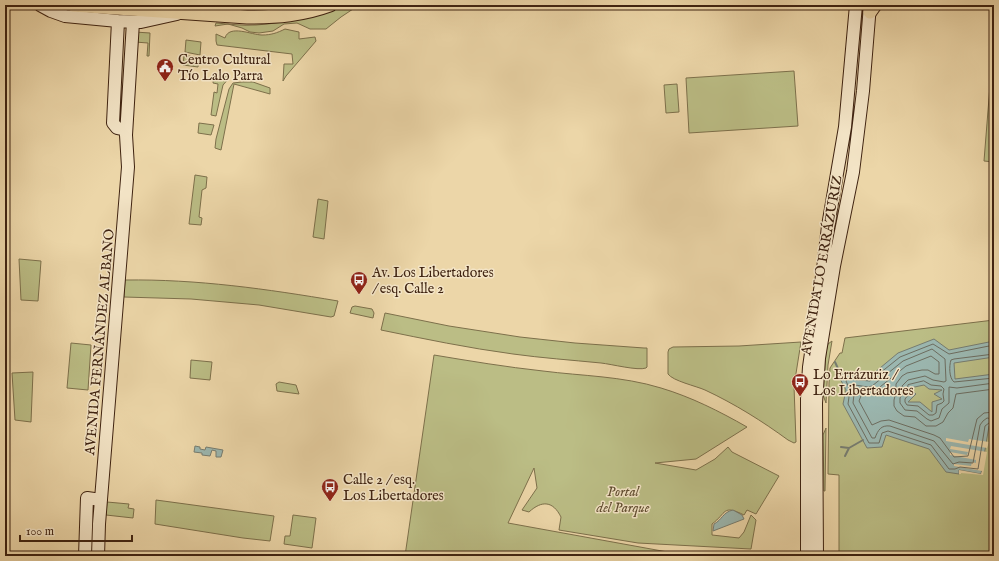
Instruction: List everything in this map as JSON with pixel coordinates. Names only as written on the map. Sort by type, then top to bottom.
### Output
[{"type":"main road","points":[[40,5],[51,12],[65,16],[133,22],[146,21],[182,13]]},
{"type":"main road","points":[[73,5],[248,17],[275,17],[305,13],[330,5]]},
{"type":"main road","name":"AVENIDA LO ERRÁZURIZ","points":[[807,556],[808,366],[828,226],[845,127],[856,5]]},
{"type":"main road","name":"AVENIDA LO ERRÁZURIZ","points":[[817,556],[816,403],[819,358],[834,266],[853,172],[872,7]]},
{"type":"main road","points":[[118,21],[113,123],[116,128],[126,130]]},
{"type":"main road","name":"AVENIDA FERNÁNDEZ ALBANO","points":[[98,556],[101,500],[128,167],[126,130],[133,22]]},
{"type":"main road","points":[[85,556],[87,498],[101,500]]},
{"type":"green space","points":[[348,5],[359,5],[326,29],[310,29],[297,23],[284,24],[273,31],[259,33],[250,32],[228,24],[268,24],[314,15]]},
{"type":"green space","points":[[216,23],[228,24],[215,26]]},
{"type":"green space","points":[[285,29],[299,32],[299,39],[315,37],[316,41],[283,81],[284,64],[293,64],[292,54],[217,45],[216,41],[216,34],[225,38],[227,34],[236,31],[265,35],[274,34]]},
{"type":"green space","points":[[135,32],[150,33],[149,56],[147,56],[148,43],[135,42]]},
{"type":"green space","points":[[994,35],[994,162],[984,161]]},
{"type":"green space","points":[[186,40],[201,42],[200,55],[185,52]]},
{"type":"green space","points":[[184,55],[199,58],[198,67],[183,65]]},
{"type":"green space","points":[[794,71],[798,126],[689,133],[686,78]]},
{"type":"green space","points":[[214,75],[230,77],[223,85],[216,116],[211,115],[214,92],[217,93],[218,84],[213,83]]},
{"type":"green space","points":[[253,82],[270,88],[270,94],[234,84],[221,150],[215,148],[229,89],[233,83]]},
{"type":"green space","points":[[677,84],[679,112],[666,113],[664,85]]},
{"type":"green space","points":[[199,123],[214,125],[211,135],[198,133]]},
{"type":"green space","points":[[195,175],[207,177],[206,188],[202,190],[199,217],[202,218],[201,225],[189,224]]},
{"type":"green space","points":[[318,199],[328,201],[324,239],[313,237]]},
{"type":"green space","points":[[19,259],[41,261],[38,301],[21,300]]},
{"type":"green space","points":[[125,280],[205,283],[338,301],[334,316],[331,317],[259,305],[191,299],[124,297]]},
{"type":"green space","points":[[355,306],[372,309],[374,313],[373,318],[350,313],[352,307]]},
{"type":"green space","points":[[385,313],[449,326],[520,337],[575,343],[647,348],[647,367],[637,369],[601,363],[513,354],[381,330]]},
{"type":"green space","points":[[994,320],[994,556],[839,556],[839,475],[828,474],[829,383],[830,368],[840,353],[842,353],[845,338]]},
{"type":"green space","points":[[832,341],[828,365],[826,403],[823,395],[826,352],[828,344]]},
{"type":"green space","points":[[801,342],[794,386],[796,442],[794,443],[738,407],[705,390],[675,379],[668,374],[668,352],[669,349],[673,347],[739,346]]},
{"type":"green space","points":[[71,343],[91,345],[88,390],[67,388]]},
{"type":"green space","name":"Portal del Parque","points":[[434,355],[515,368],[617,379],[646,384],[694,400],[747,427],[696,459],[655,463],[696,470],[715,459],[728,447],[732,452],[779,476],[756,514],[747,510],[744,515],[728,510],[725,511],[712,524],[712,535],[739,538],[744,532],[751,515],[756,520],[751,549],[638,543],[559,530],[561,517],[551,505],[538,505],[529,512],[522,510],[537,488],[534,468],[508,523],[673,553],[673,556],[405,556]]},
{"type":"green space","points":[[191,360],[212,362],[210,380],[190,378]]},
{"type":"green space","points":[[33,372],[31,422],[15,420],[12,373]]},
{"type":"green space","points":[[279,382],[296,385],[299,394],[277,391],[276,384]]},
{"type":"green space","points":[[826,428],[825,491],[824,491],[823,435]]},
{"type":"green space","points":[[156,500],[274,516],[270,541],[155,524]]},
{"type":"green space","points":[[107,502],[129,504],[128,508],[134,509],[133,518],[106,515]]},
{"type":"green space","points":[[293,515],[316,518],[312,548],[284,544],[285,536],[290,536]]},
{"type":"water","points":[[934,339],[949,350],[994,341],[994,357],[954,363],[955,379],[994,374],[994,429],[989,426],[981,474],[959,470],[959,474],[946,472],[929,449],[886,435],[882,447],[867,448],[843,404],[846,390],[837,373],[868,378],[898,353]],"holes":[[[924,385],[929,389],[942,390],[934,394],[942,399],[932,402],[932,412],[920,402],[908,402],[916,394],[910,388]]]},
{"type":"water","points":[[195,446],[205,450],[206,447],[223,450],[221,457],[216,457],[216,451],[212,450],[210,456],[202,455],[202,453],[194,452]]},
{"type":"water","points":[[733,510],[742,515],[744,519],[713,531],[714,524],[727,512]]},
{"type":"pier","points":[[946,438],[968,442],[969,439],[989,442],[987,448],[946,441]]},
{"type":"pier","points":[[951,446],[987,452],[983,475],[959,474],[959,470],[981,474],[982,471],[954,466],[954,464],[971,466],[972,462],[976,463],[976,460],[950,455],[950,452],[967,455],[968,452],[950,449]]},
{"type":"waterway","points":[[835,362],[840,373]]},
{"type":"waterway","points":[[845,456],[849,448],[863,440]]},
{"type":"waterway","points":[[841,447],[849,448]]},
{"type":"place","name":"Centro Cultural Tío Lalo Parra","points":[[165,82]]},
{"type":"place","name":"Av. Los Libertadores / esq. Calle 2","points":[[359,295]]},
{"type":"place","name":"Lo Errázuriz / Los Libertadores","points":[[800,397]]},
{"type":"place","name":"Calle 2 / esq. Los Libertadores","points":[[330,502]]}]
